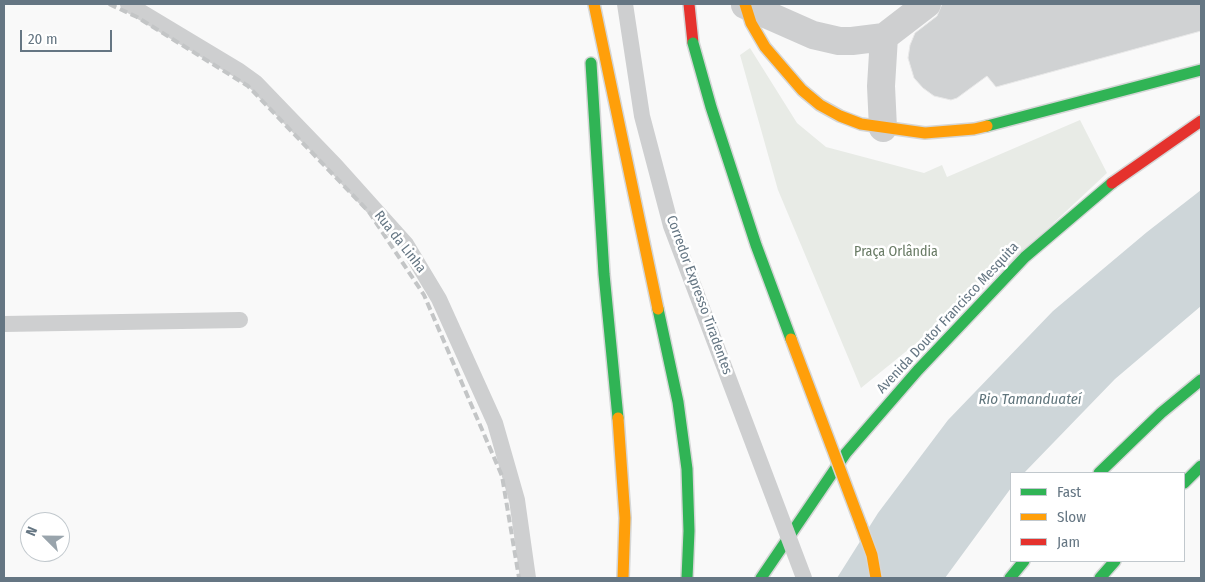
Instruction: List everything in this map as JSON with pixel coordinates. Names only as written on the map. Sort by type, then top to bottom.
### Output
[{"type":"highway","points":[[588,4],[604,274],[621,446],[625,518],[623,578]]},
{"type":"highway","points":[[594,4],[645,253],[678,402],[688,469],[688,578]]},
{"type":"highway","points":[[689,4],[693,42],[711,107],[756,245],[872,555],[876,578]]},
{"type":"highway","points":[[745,5],[751,23],[765,47],[802,90],[820,105],[840,116],[860,124],[883,128],[925,133],[974,129],[1201,70]]},
{"type":"highway","name":"Avenida Doutor Francisco Mesquita","points":[[760,578],[846,453],[918,370],[1025,257],[1118,178],[1201,121]]},
{"type":"highway","points":[[1100,472],[1161,413],[1201,380]]},
{"type":"highway","points":[[1185,482],[1201,466]]},
{"type":"highway","points":[[1010,578],[1023,562]]},
{"type":"highway","points":[[1100,578],[1114,562]]},
{"type":"street","points":[[745,5],[793,27],[829,39],[852,41],[884,37],[927,4]]},
{"type":"street","points":[[883,128],[881,86],[884,37]]},
{"type":"lane","name":"Rua da Linha","points":[[128,4],[238,70],[256,83],[336,166],[406,244],[440,299],[495,423],[517,500],[528,578]]},
{"type":"lane","name":"Corredor Expresso Tiradentes","points":[[625,4],[642,116],[672,226],[804,578]]},
{"type":"lane","points":[[4,324],[240,320]]},
{"type":"green space","name":"Praça Orlândia","points":[[750,48],[797,123],[826,147],[924,173],[942,165],[947,177],[1080,120],[1107,173],[983,289],[861,388],[778,190],[740,55]]},
{"type":"water","name":"Rio Tamanduateí","points":[[1201,190],[1201,306],[1115,379],[1025,472],[1010,472],[1010,489],[945,578],[837,578],[878,513],[948,420],[1053,311],[1147,232]]},
{"type":"building","points":[[942,4],[1201,4],[1201,31],[996,87],[987,76],[957,98],[951,100],[934,96],[923,88],[914,78],[908,58],[910,45],[915,33],[937,16]]},
{"type":"railway","points":[[109,4],[137,17],[248,86],[369,212],[424,295],[502,476],[519,578]]},
{"type":"traffic: fast","points":[[693,43],[711,107],[756,245],[791,339]]},
{"type":"traffic: fast","points":[[591,63],[604,274],[618,418]]},
{"type":"traffic: fast","points":[[987,126],[1201,70]]},
{"type":"traffic: fast","points":[[761,578],[846,453],[918,370],[1025,257],[1112,183]]},
{"type":"traffic: fast","points":[[658,309],[678,402],[687,469],[689,531],[687,578]]},
{"type":"traffic: fast","points":[[1100,472],[1161,413],[1201,380]]},
{"type":"traffic: fast","points":[[1185,482],[1201,466]]},
{"type":"traffic: fast","points":[[1010,578],[1023,562]]},
{"type":"traffic: fast","points":[[1100,578],[1114,562]]},
{"type":"traffic: slow","points":[[594,4],[658,309]]},
{"type":"traffic: slow","points":[[745,4],[751,23],[765,47],[802,90],[820,105],[840,116],[861,124],[925,133],[974,129],[987,126]]},
{"type":"traffic: slow","points":[[791,339],[861,525]]},
{"type":"traffic: slow","points":[[618,418],[625,518],[623,578]]},
{"type":"traffic: slow","points":[[861,525],[872,555],[876,578]]},
{"type":"traffic: jam","points":[[689,4],[693,43]]},
{"type":"traffic: jam","points":[[1112,183],[1201,121]]}]
